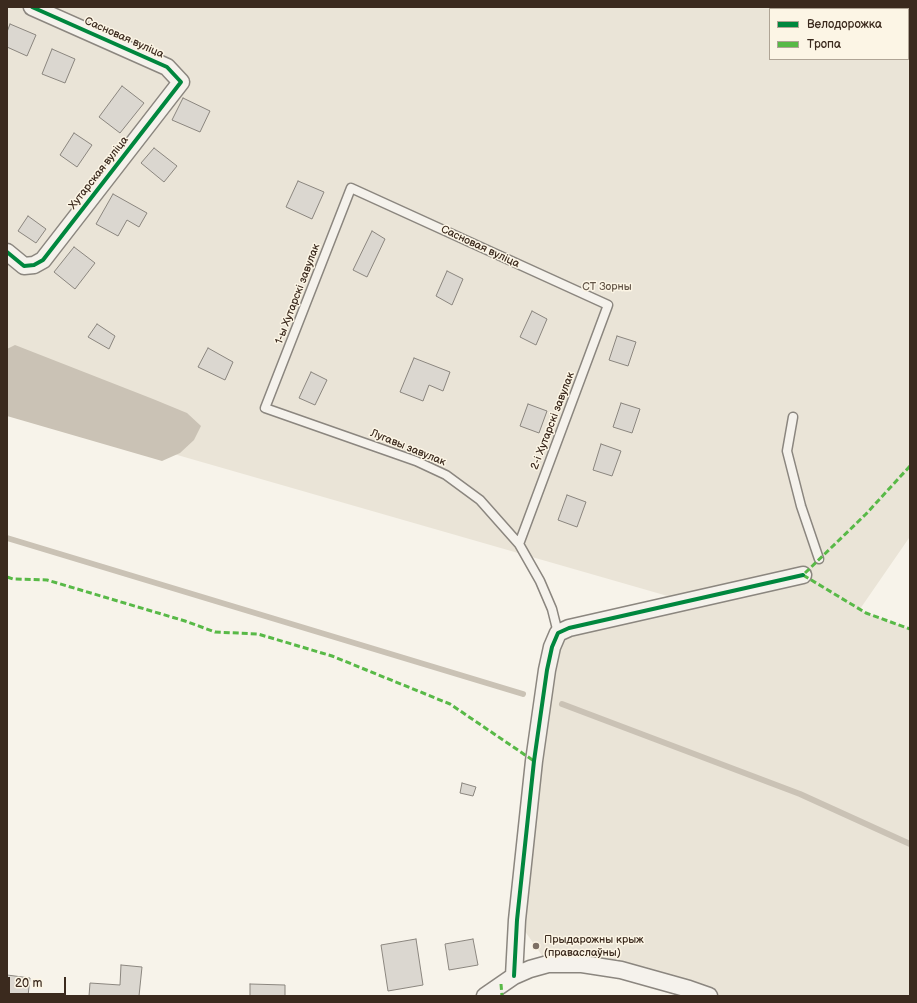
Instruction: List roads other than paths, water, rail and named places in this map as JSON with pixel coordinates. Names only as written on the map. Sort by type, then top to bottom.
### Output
[{"type":"street","name":"Сасновая вуліца","points":[[32,7],[167,66],[182,82]]},
{"type":"street","name":"Хутарская вуліца","points":[[7,252],[24,266],[34,265],[43,260],[182,82]]},
{"type":"street","points":[[514,976],[517,920],[534,761],[547,670],[552,647],[558,633],[569,628],[803,575]]},
{"type":"street","points":[[486,996],[514,976],[530,969],[548,964],[582,964],[621,970],[709,996]]},
{"type":"lane","name":"Сасновая вуліца","points":[[351,188],[608,305]]},
{"type":"lane","name":"1-ы Хутарскі завулак","points":[[265,408],[351,188]]},
{"type":"lane","name":"2-і Хутарскі завулак","points":[[519,544],[608,305]]},
{"type":"lane","name":"Лугавы завулак","points":[[265,408],[416,461],[446,475],[480,500],[519,544],[540,581],[552,609],[558,633]]},
{"type":"lane","points":[[793,417],[787,451],[801,506],[819,559]]},
{"type":"waterway","points":[[7,538],[523,694]]},
{"type":"waterway","points":[[562,704],[800,794],[910,844]]},
{"type":"place","name":"Прыдарожны крыж (праваслаўны)","points":[[536,946]]},
{"type":"park label","name":"СТ Зорны","points":[[607,287]]}]
